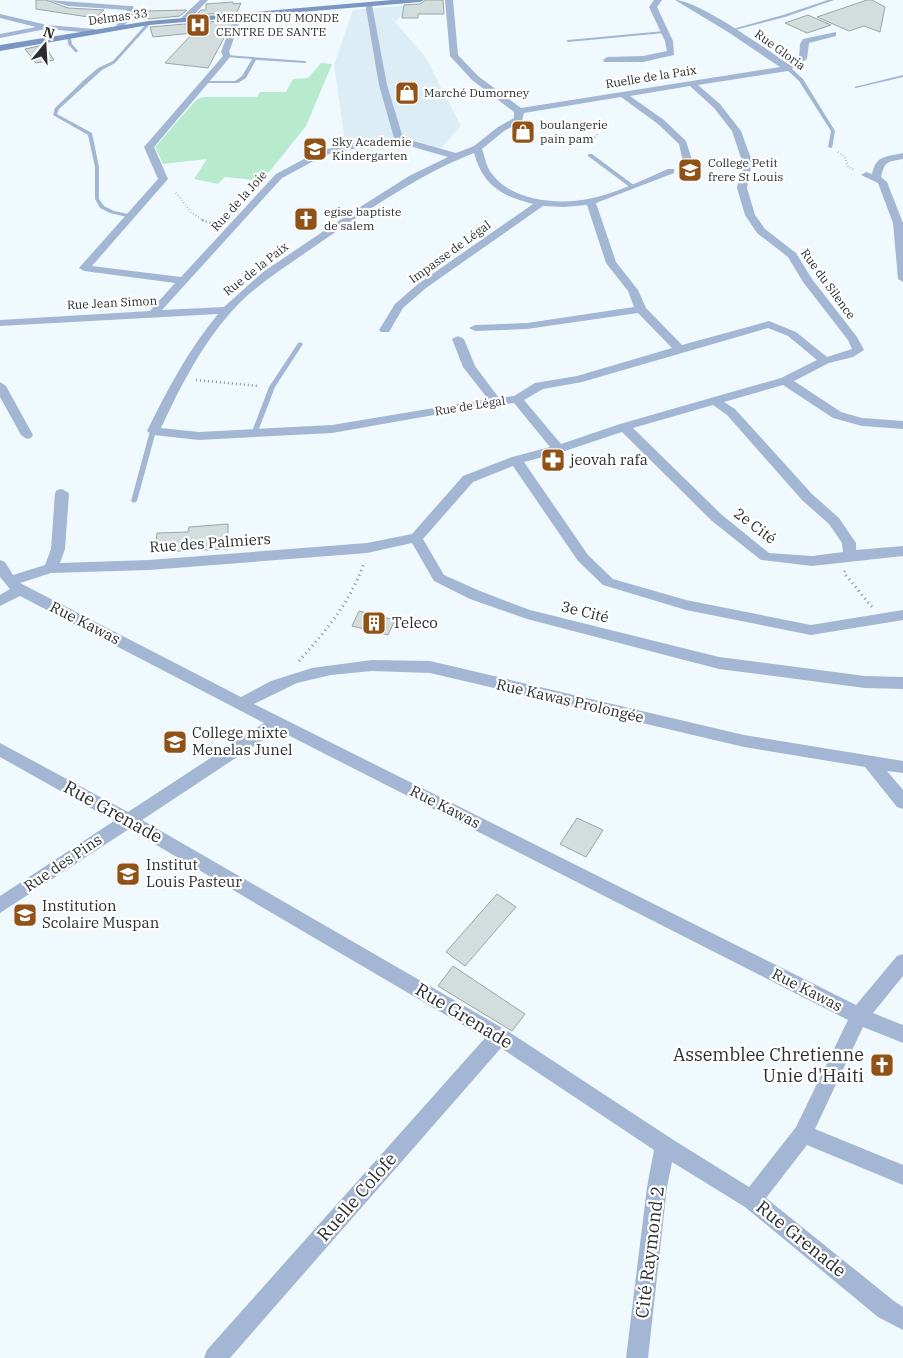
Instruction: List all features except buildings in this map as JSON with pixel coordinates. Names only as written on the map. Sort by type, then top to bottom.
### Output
[{"type":"main road","name":"Delmas 33","points":[[0,48],[68,35],[149,23],[420,0]]},
{"type":"street","points":[[52,0],[130,8],[131,12],[120,27]]},
{"type":"street","points":[[184,20],[204,0]]},
{"type":"street","points":[[449,0],[454,56],[476,78],[519,111]]},
{"type":"street","points":[[607,60],[643,59],[671,53],[670,39],[664,32],[653,7],[658,0]]},
{"type":"street","name":"Rue Gloria","points":[[679,0],[731,30],[788,68]]},
{"type":"street","points":[[368,5],[375,33],[383,87],[397,124],[399,140]]},
{"type":"street","points":[[0,16],[47,27],[94,31]]},
{"type":"street","points":[[184,281],[84,268],[163,179],[150,148],[226,56],[225,52],[238,16]]},
{"type":"street","points":[[0,36],[47,27]]},
{"type":"street","points":[[788,68],[803,59],[806,40],[833,34]]},
{"type":"street","name":"Ruelle de la Paix","points":[[519,111],[788,68]]},
{"type":"street","name":"Rue du Silence","points":[[692,83],[717,106],[736,131],[746,161],[742,188],[750,215],[761,231],[792,255],[807,280],[853,339],[858,350],[848,355],[825,361]]},
{"type":"street","points":[[622,94],[661,122],[683,143],[689,166]]},
{"type":"street","name":"Rue de la Paix","points":[[153,431],[198,348],[226,310],[278,267],[423,171],[477,148],[501,129],[519,119],[519,111]]},
{"type":"street","name":"Rue de la Joie","points":[[152,315],[279,176],[322,153],[367,143],[399,140],[456,156]]},
{"type":"street","points":[[477,148],[488,176],[508,192],[539,204],[590,202],[672,171]]},
{"type":"street","points":[[903,156],[884,160],[871,176],[882,182],[898,223],[903,279]]},
{"type":"street","points":[[590,202],[611,263],[633,290],[641,309],[680,350]]},
{"type":"street","name":"Impasse de Légal","points":[[385,330],[399,306],[422,286],[539,204]]},
{"type":"street","points":[[475,328],[527,326],[641,309]]},
{"type":"street","name":"Rue Jean Simon","points":[[0,323],[226,310]]},
{"type":"street","name":"Rue de Légal","points":[[153,431],[199,436],[332,430],[517,399],[539,386],[578,379],[769,324],[792,334],[825,361]]},
{"type":"street","points":[[458,339],[469,367],[496,402]]},
{"type":"street","points":[[416,538],[468,479],[516,460],[558,449],[624,427],[716,402],[787,379],[825,361]]},
{"type":"street","points":[[787,379],[837,415],[862,422],[903,425]]},
{"type":"street","points":[[0,386],[27,435]]},
{"type":"street","points":[[517,399],[558,449]]},
{"type":"street","points":[[716,402],[731,412],[808,497],[834,522],[848,543],[850,556]]},
{"type":"street","name":"2e Cité","points":[[624,427],[717,518],[766,557],[812,561],[903,551]]},
{"type":"street","points":[[516,460],[583,558],[608,582],[686,605],[811,630],[903,615]]},
{"type":"street","points":[[52,568],[58,549],[62,493]]},
{"type":"street","name":"Rue des Palmiers","points":[[0,601],[14,585],[52,568],[149,565],[367,548],[416,538]]},
{"type":"street","name":"3e Cité","points":[[416,538],[439,578],[475,595],[527,614],[719,663],[865,682],[903,683]]},
{"type":"street","points":[[0,565],[14,585]]},
{"type":"street","name":"Rue Kawas","points":[[14,585],[277,723],[859,1016],[903,1034]]},
{"type":"street","name":"Rue Kawas Prolongée","points":[[242,704],[278,684],[315,673],[360,666],[400,665],[430,667],[744,741],[903,767]]},
{"type":"street","name":"Rue des Pins","points":[[0,905],[277,723]]},
{"type":"street","name":"Rue Grenade","points":[[0,749],[127,820],[499,1036],[665,1146],[752,1200],[886,1309],[903,1319]]},
{"type":"street","points":[[872,763],[903,802]]},
{"type":"street","points":[[752,1200],[803,1134],[859,1016],[903,962]]},
{"type":"street","name":"Ruelle Colofe","points":[[214,1358],[499,1036]]},
{"type":"street","points":[[803,1134],[903,1175]]},
{"type":"street","name":"Cité Raymond 2","points":[[637,1358],[657,1187],[665,1146]]},
{"type":"lane","points":[[731,30],[784,16],[832,0]]},
{"type":"lane","points":[[131,216],[112,212],[102,207],[97,198],[98,167],[90,134],[55,115],[57,109],[86,81],[100,69],[114,62],[149,23]]},
{"type":"lane","points":[[568,41],[664,32]]},
{"type":"lane","points":[[68,35],[70,44],[76,51]]},
{"type":"lane","points":[[226,56],[305,62]]},
{"type":"lane","points":[[204,82],[236,82],[241,80],[255,58]]},
{"type":"lane","name":"Rue Gloria","points":[[788,68],[801,80],[833,131],[830,147]]},
{"type":"lane","points":[[856,87],[903,76]]},
{"type":"lane","points":[[590,155],[633,187]]},
{"type":"lane","points":[[254,434],[272,387],[300,344]]},
{"type":"lane","points":[[134,501],[153,431]]},
{"type":"path","points":[[830,147],[845,156],[848,167],[871,176]]},
{"type":"path","points":[[176,193],[184,199],[187,209],[195,217],[231,229]]},
{"type":"path","points":[[180,379],[272,387]]},
{"type":"path","points":[[278,684],[324,634],[350,596],[364,566],[367,548]]},
{"type":"path","points":[[844,573],[882,619]]},
{"type":"shaded area","points":[[411,5],[395,22],[426,58],[461,126],[441,148],[407,139],[345,141],[334,65],[353,10]]},
{"type":"green space","points":[[321,63],[332,64],[306,126],[262,181],[225,177],[218,184],[194,179],[207,159],[163,164],[155,147],[196,100],[203,97],[257,97],[260,92],[286,92],[293,79],[308,78]]},
{"type":"place","name":"MEDECIN DU MONDE CENTRE DE SANTE","points":[[198,25]]},
{"type":"place","name":"Marché Dumorney","points":[[407,93]]},
{"type":"place","name":"boulangerie pain pam","points":[[523,132]]},
{"type":"place","name":"Sky Academie Kindergarten","points":[[315,149]]},
{"type":"place","name":"College Petit frere St Louis","points":[[690,170]]},
{"type":"place","name":"egise baptiste de salem","points":[[306,219]]},
{"type":"place","name":"jeovah rafa","points":[[553,460]]},
{"type":"place","name":"Teleco","points":[[374,623]]},
{"type":"place","name":"College mixte Menelas Junel","points":[[175,742]]},
{"type":"place","name":"Institut Louis Pasteur","points":[[128,874]]},
{"type":"place","name":"Institution Scolaire Muspan","points":[[25,915]]},
{"type":"place","name":"Assemblee Chretienne Unie d'Haiti","points":[[882,1065]]}]
